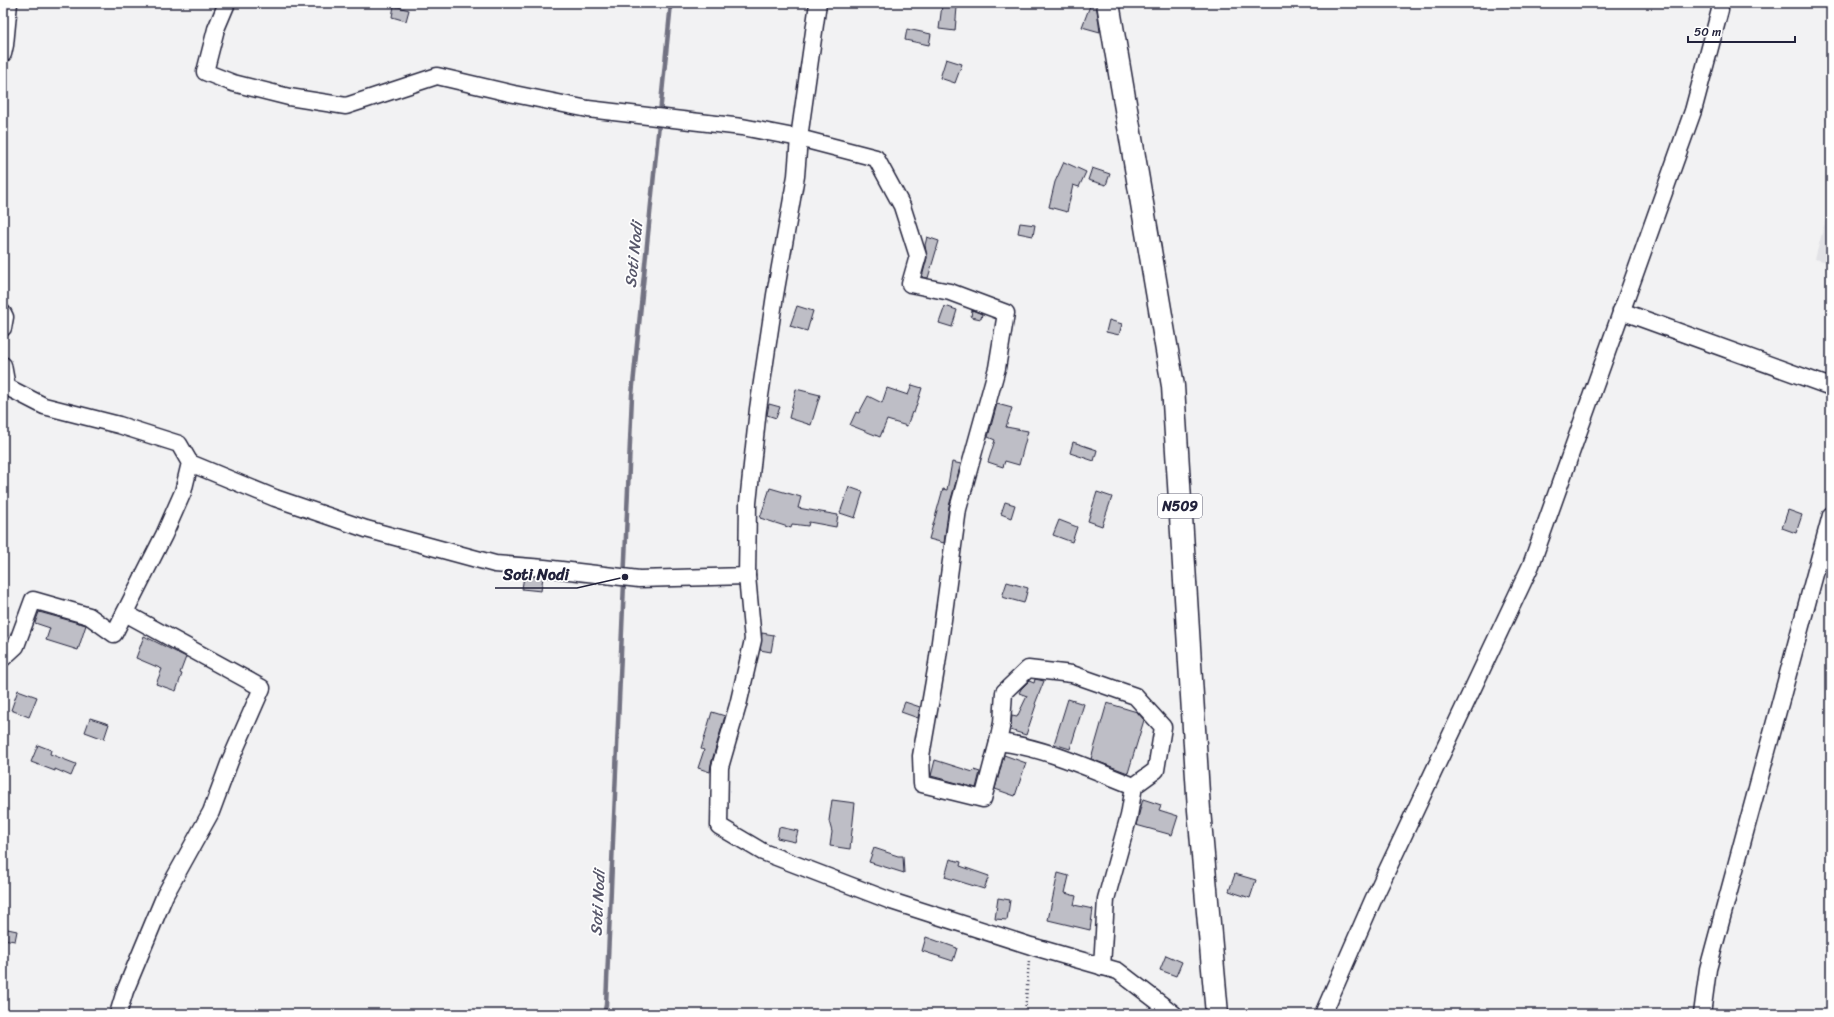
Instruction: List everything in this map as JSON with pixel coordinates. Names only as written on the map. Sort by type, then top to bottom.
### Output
[{"type":"highway","name":"N509","points":[[1108,3],[1173,386],[1199,810],[1217,1014]]},
{"type":"street","points":[[3,54],[6,45],[9,3]]},
{"type":"street","points":[[227,3],[216,29],[205,72],[233,83],[289,97],[346,106],[437,76],[588,109],[742,127],[799,138],[876,158],[902,206],[918,256],[910,284],[950,292],[1006,313],[997,368],[958,509],[937,664],[921,756],[922,784],[983,799],[1002,723],[1004,692],[1028,669],[1072,674],[1135,696],[1163,727],[1156,770],[1134,786],[1129,816],[1106,899],[1102,967]]},
{"type":"street","points":[[818,3],[799,138],[796,176],[775,295],[758,409],[748,503],[748,576],[752,640],[738,705],[720,768],[719,826],[763,852],[891,901],[1030,946],[1118,971],[1174,1014]]},
{"type":"street","points":[[1323,1014],[1373,900],[1531,565],[1693,111],[1720,10],[1719,3]]},
{"type":"street","points":[[1621,311],[1831,387]]},
{"type":"street","points":[[3,313],[5,316],[3,328]]},
{"type":"street","points":[[3,365],[7,387],[44,406],[119,425],[179,444],[190,463],[275,498],[366,529],[495,564],[639,579],[748,576]]},
{"type":"street","points":[[3,658],[16,646],[33,600],[89,616],[114,634],[183,492],[190,463]]},
{"type":"street","points":[[1702,1014],[1708,969],[1831,514]]},
{"type":"street","points":[[118,1014],[125,991],[165,895],[211,812],[230,761],[262,688],[125,613]]},
{"type":"street","points":[[998,742],[1014,744],[1065,760],[1134,786]]},
{"type":"path","points":[[1025,1014],[1030,946]]},
{"type":"shaded area","points":[[1831,200],[1831,263],[1815,259]]},
{"type":"building","points":[[1091,3],[1096,3],[1100,32],[1082,27]]},
{"type":"building","points":[[942,5],[957,7],[955,31],[939,29]]},
{"type":"building","points":[[394,6],[409,10],[406,21],[392,17]]},
{"type":"building","points":[[907,29],[931,34],[929,45],[905,40]]},
{"type":"building","points":[[946,59],[962,64],[955,83],[940,78]]},
{"type":"building","points":[[1064,162],[1086,172],[1079,187],[1073,185],[1067,212],[1049,207],[1055,182]]},
{"type":"building","points":[[1092,168],[1110,174],[1106,185],[1088,180]]},
{"type":"building","points":[[1020,223],[1035,225],[1033,236],[1018,233]]},
{"type":"building","points":[[927,237],[939,241],[928,278],[922,277],[927,258],[925,245]]},
{"type":"building","points":[[797,306],[813,311],[807,331],[790,326]]},
{"type":"building","points":[[945,306],[957,310],[952,327],[939,323]]},
{"type":"building","points":[[972,310],[982,314],[981,319],[971,317]]},
{"type":"building","points":[[1109,320],[1122,324],[1119,335],[1106,332]]},
{"type":"building","points":[[912,385],[922,388],[914,413],[912,412],[907,426],[887,420],[880,437],[850,425],[856,412],[859,413],[868,396],[882,403],[887,388],[908,395]]},
{"type":"building","points":[[796,389],[820,395],[811,425],[789,418]]},
{"type":"building","points":[[769,404],[780,407],[776,418],[767,415]]},
{"type":"building","points":[[997,404],[1012,408],[1006,427],[1028,431],[1019,465],[1005,461],[1003,467],[988,462],[995,440],[988,437]]},
{"type":"building","points":[[1073,442],[1097,450],[1094,461],[1070,453]]},
{"type":"building","points":[[952,462],[961,464],[949,506],[944,543],[929,539],[943,489],[947,490]]},
{"type":"building","points":[[849,487],[863,492],[855,518],[840,513]]},
{"type":"building","points":[[770,488],[801,497],[798,508],[838,515],[836,527],[809,522],[808,526],[792,524],[791,528],[760,518]]},
{"type":"building","points":[[1097,492],[1112,497],[1102,526],[1088,521]]},
{"type":"building","points":[[1005,502],[1015,505],[1011,518],[1001,514]]},
{"type":"building","points":[[1788,510],[1802,515],[1796,533],[1782,528]]},
{"type":"building","points":[[1059,520],[1077,527],[1072,542],[1053,535]]},
{"type":"building","points":[[524,576],[543,577],[541,591],[522,589]]},
{"type":"building","points":[[1007,582],[1028,588],[1024,603],[1002,597]]},
{"type":"building","points":[[39,612],[86,625],[78,650],[46,640],[50,628],[35,623]]},
{"type":"building","points":[[762,633],[774,635],[771,652],[760,650]]},
{"type":"building","points":[[144,636],[186,657],[180,673],[182,674],[176,691],[156,684],[162,669],[136,658]]},
{"type":"building","points":[[1035,679],[1044,681],[1035,704],[1036,705],[1026,735],[1010,730],[1012,716],[1017,717],[1027,696],[1019,693],[1029,681],[1034,683]]},
{"type":"building","points":[[18,690],[37,697],[29,717],[11,710]]},
{"type":"building","points":[[1068,699],[1084,704],[1070,749],[1054,744]]},
{"type":"building","points":[[905,702],[920,707],[918,718],[901,712]]},
{"type":"building","points":[[1107,703],[1137,712],[1144,720],[1128,773],[1091,759]]},
{"type":"building","points":[[712,712],[725,716],[710,772],[698,768],[704,750],[701,749]]},
{"type":"building","points":[[90,718],[109,724],[104,739],[85,732]]},
{"type":"building","points":[[38,745],[51,750],[50,754],[76,764],[71,776],[55,769],[55,771],[31,762]]},
{"type":"building","points":[[1004,755],[1026,763],[1015,796],[995,789]]},
{"type":"building","points":[[935,760],[973,772],[974,770],[980,772],[976,788],[931,776]]},
{"type":"building","points":[[1143,799],[1161,805],[1159,810],[1178,816],[1172,835],[1136,825]]},
{"type":"building","points":[[832,800],[855,803],[850,849],[830,846],[832,832],[829,821]]},
{"type":"building","points":[[779,827],[798,831],[795,842],[777,838]]},
{"type":"building","points":[[874,848],[898,856],[903,856],[904,873],[869,862]]},
{"type":"building","points":[[950,859],[961,862],[960,866],[989,876],[984,889],[945,877]]},
{"type":"building","points":[[1058,873],[1069,876],[1065,893],[1076,896],[1074,905],[1093,909],[1090,930],[1048,920]]},
{"type":"building","points":[[1235,874],[1256,880],[1250,898],[1229,891]]},
{"type":"building","points":[[998,898],[1010,900],[1007,920],[995,919]]},
{"type":"building","points":[[3,928],[17,931],[15,941],[3,939]]},
{"type":"building","points":[[926,937],[957,948],[953,961],[922,951]]},
{"type":"building","points":[[1166,955],[1182,962],[1176,976],[1160,970]]},
{"type":"waterway","name":"Soti Nodi","points":[[604,1014],[606,1005],[632,395],[671,3]]},
{"type":"place","name":"Soti Nodi","points":[[625,577]]}]
